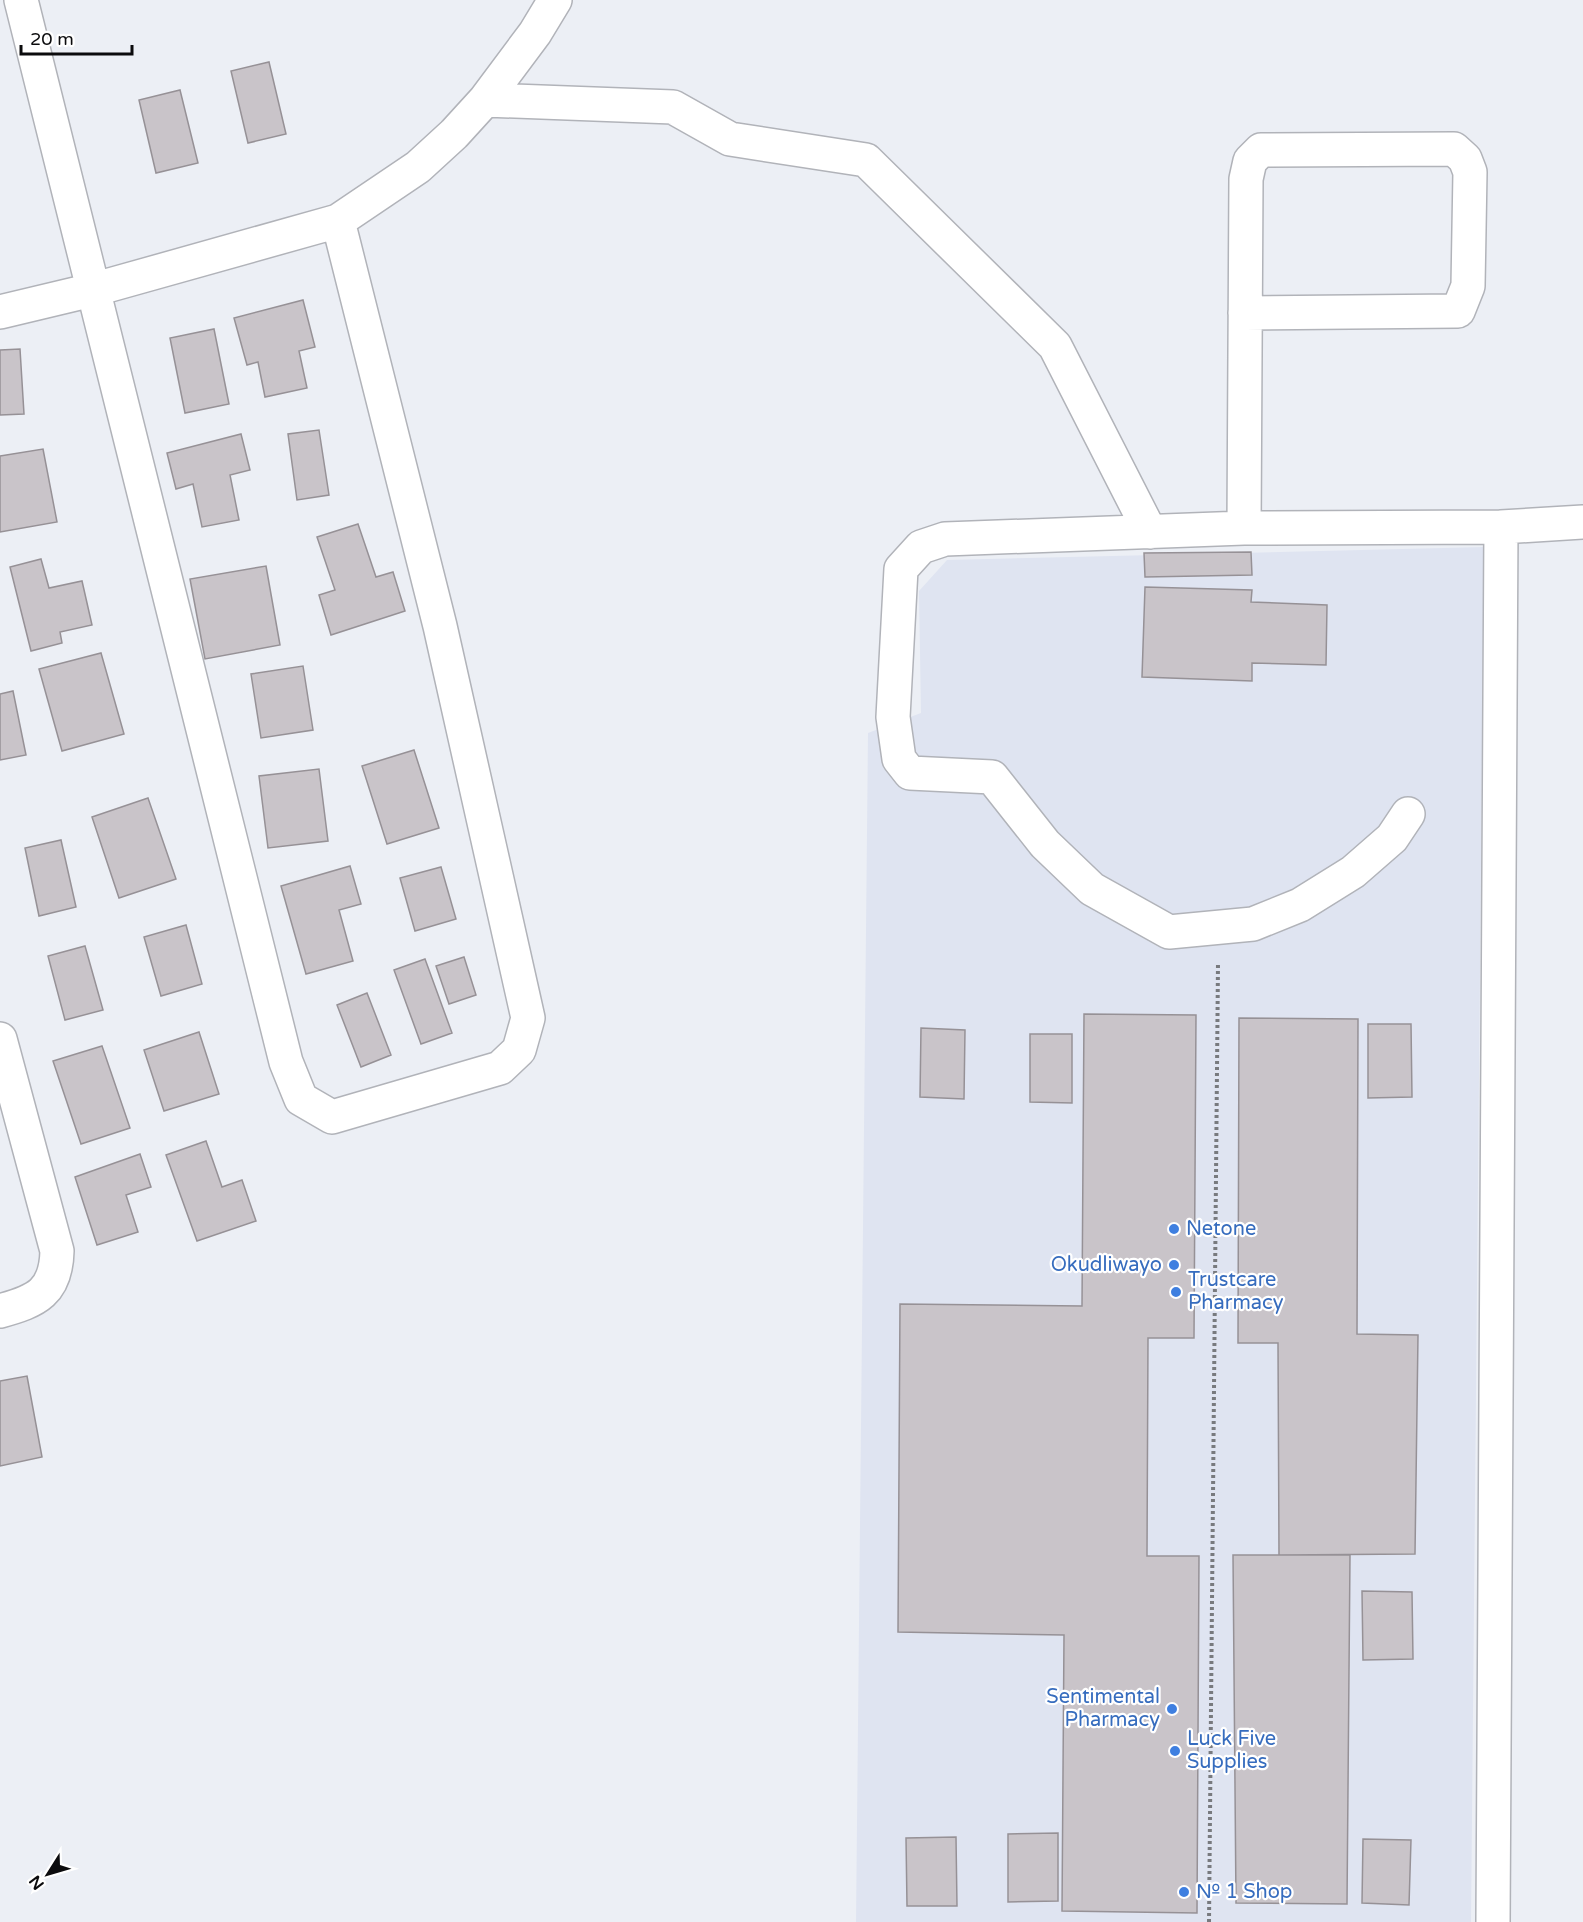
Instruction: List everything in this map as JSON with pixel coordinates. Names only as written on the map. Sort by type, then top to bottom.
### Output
[{"type":"street","points":[[21,0],[92,290],[193,681],[285,1062],[301,1099],[333,1117],[500,1068],[519,1050],[528,1018],[440,626],[338,221]]},
{"type":"street","points":[[0,312],[92,290],[338,221],[418,166],[485,100],[535,33],[555,0]]},
{"type":"street","points":[[485,100],[673,107],[730,139],[866,160],[1055,345],[1150,532]]},
{"type":"street","points":[[1244,528],[1245,313],[1246,179],[1250,161],[1261,150],[1454,149],[1465,159],[1470,172],[1468,286],[1458,311],[1245,313]]},
{"type":"street","points":[[1408,814],[1392,838],[1353,872],[1300,905],[1252,924],[1170,932],[1092,889],[1045,844],[992,777],[910,773],[899,759],[893,717],[901,569],[921,547],[945,539],[1244,528],[1501,527],[1583,522]]},
{"type":"street","points":[[1493,1922],[1501,527]]},
{"type":"street","points":[[0,1040],[57,1251],[56,1270],[49,1287],[26,1304],[0,1311]]},
{"type":"path","points":[[1209,1922],[1218,927]]},
{"type":"shaded area","points":[[1484,547],[1471,1922],[856,1922],[868,733],[921,713],[919,591],[947,560]]},
{"type":"building","points":[[269,62],[286,134],[248,143],[231,71]]},
{"type":"building","points":[[180,90],[198,163],[156,173],[139,100]]},
{"type":"building","points":[[303,300],[315,347],[299,351],[307,388],[265,397],[258,362],[247,365],[234,318]]},
{"type":"building","points":[[214,329],[229,404],[185,413],[170,338]]},
{"type":"building","points":[[20,349],[24,414],[0,415],[0,350]]},
{"type":"building","points":[[319,430],[329,495],[297,500],[288,434]]},
{"type":"building","points":[[241,434],[250,470],[230,475],[239,520],[202,527],[193,484],[176,489],[167,453]]},
{"type":"building","points":[[43,449],[57,522],[0,532],[0,456]]},
{"type":"building","points":[[358,524],[376,577],[393,572],[405,611],[331,635],[319,595],[335,590],[317,537]]},
{"type":"building","points":[[1251,552],[1252,575],[1145,577],[1144,553]]},
{"type":"building","points":[[41,559],[49,588],[82,581],[92,625],[60,632],[62,643],[31,651],[10,567]]},
{"type":"building","points":[[266,566],[280,645],[205,659],[190,579]]},
{"type":"building","points":[[1145,587],[1252,590],[1251,602],[1327,605],[1326,665],[1252,663],[1252,681],[1142,677]]},
{"type":"building","points":[[101,653],[124,734],[62,751],[39,669]]},
{"type":"building","points":[[303,666],[313,730],[261,738],[251,674]]},
{"type":"building","points":[[13,691],[26,755],[0,760],[0,694]]},
{"type":"building","points":[[414,750],[439,828],[387,844],[362,766]]},
{"type":"building","points":[[319,769],[328,841],[268,848],[259,776]]},
{"type":"building","points":[[148,798],[176,879],[119,898],[92,817]]},
{"type":"building","points":[[61,840],[76,907],[39,916],[25,848]]},
{"type":"building","points":[[350,866],[361,904],[339,910],[353,961],[306,974],[281,886]]},
{"type":"building","points":[[441,867],[456,919],[415,931],[400,878]]},
{"type":"building","points":[[186,925],[202,984],[161,996],[144,937]]},
{"type":"building","points":[[85,946],[103,1010],[65,1020],[48,956]]},
{"type":"building","points":[[464,957],[476,995],[449,1004],[436,966]]},
{"type":"building","points":[[425,959],[452,1033],[421,1044],[394,970]]},
{"type":"building","points":[[367,993],[391,1055],[361,1067],[337,1005]]},
{"type":"building","points":[[1084,1014],[1196,1015],[1194,1338],[1148,1338],[1147,1556],[1199,1556],[1197,1913],[1062,1911],[1064,1635],[898,1632],[900,1304],[1082,1306]]},
{"type":"building","points":[[1239,1018],[1358,1019],[1357,1334],[1418,1335],[1415,1554],[1279,1555],[1278,1343],[1238,1343]]},
{"type":"building","points":[[1368,1024],[1411,1024],[1412,1097],[1368,1098]]},
{"type":"building","points":[[921,1028],[965,1030],[964,1099],[920,1097]]},
{"type":"building","points":[[199,1032],[219,1094],[164,1111],[144,1050]]},
{"type":"building","points":[[1030,1034],[1072,1034],[1072,1103],[1030,1102]]},
{"type":"building","points":[[102,1046],[130,1128],[81,1144],[53,1061]]},
{"type":"building","points":[[206,1141],[222,1187],[242,1180],[256,1221],[197,1241],[166,1155]]},
{"type":"building","points":[[140,1154],[151,1187],[126,1195],[138,1232],[97,1245],[75,1177]]},
{"type":"building","points":[[27,1376],[42,1457],[0,1466],[0,1381]]},
{"type":"building","points":[[1233,1555],[1350,1555],[1347,1904],[1236,1903]]},
{"type":"building","points":[[1362,1591],[1412,1592],[1413,1659],[1363,1660]]},
{"type":"building","points":[[1058,1833],[1058,1901],[1008,1902],[1008,1834]]},
{"type":"building","points":[[956,1837],[957,1906],[907,1906],[906,1838]]},
{"type":"building","points":[[1363,1839],[1411,1840],[1409,1905],[1362,1903]]},
{"type":"place","name":"Netone","points":[[1174,1229]]},
{"type":"place","name":"Okudliwayo","points":[[1174,1265]]},
{"type":"place","name":"Trustcare Pharmacy","points":[[1176,1292]]},
{"type":"place","name":"Sentimental Pharmacy","points":[[1172,1709]]},
{"type":"place","name":"Luck Five Supplies","points":[[1175,1751]]},
{"type":"place","name":"№ 1 Shop","points":[[1184,1892]]}]
